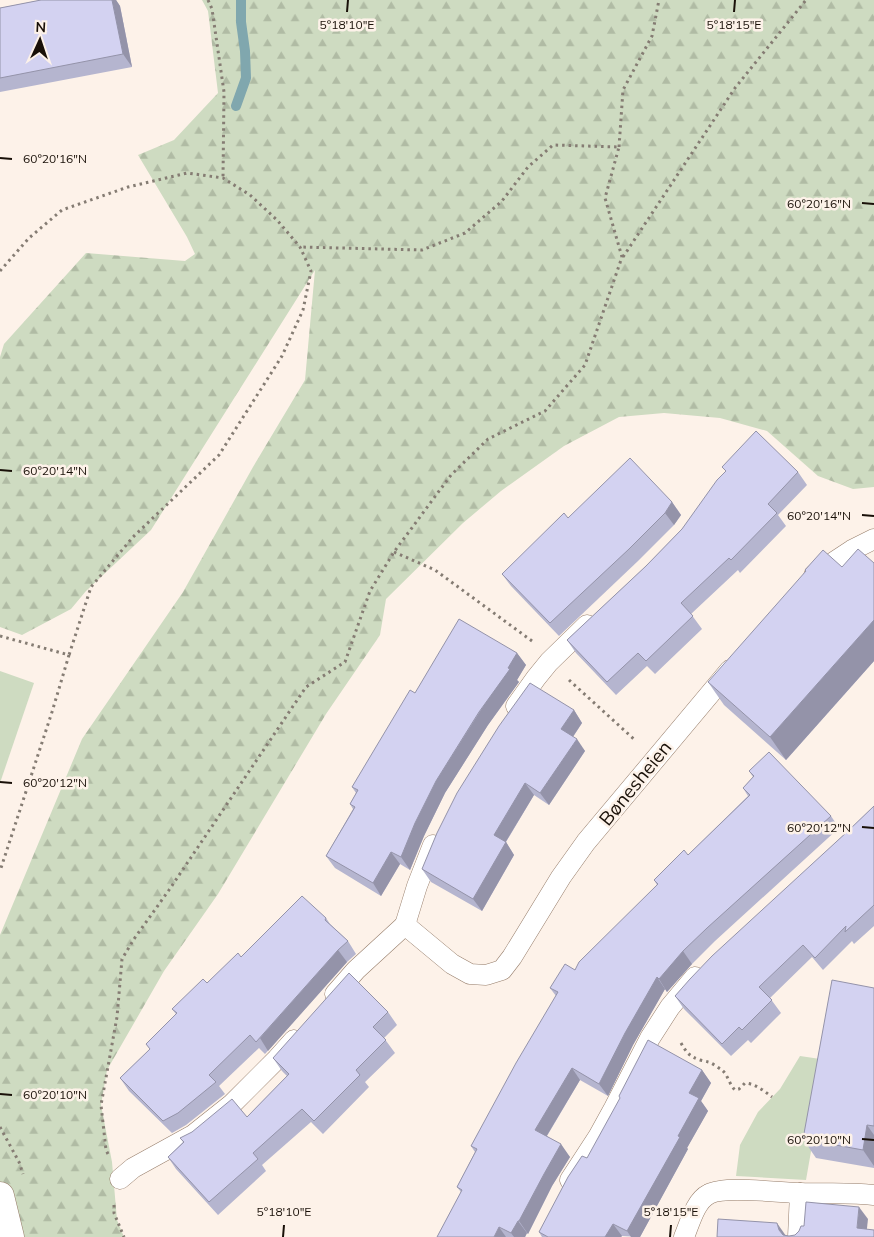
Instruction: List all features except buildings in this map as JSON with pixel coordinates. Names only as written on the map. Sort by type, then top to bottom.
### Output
[{"type":"main road","points":[[0,1196],[10,1237]]},
{"type":"lane","points":[[802,587],[808,580],[852,550],[874,539]]},
{"type":"lane","points":[[508,717],[536,678],[555,668],[598,615]]},
{"type":"lane","name":"Bønesheien","points":[[405,925],[452,964],[470,974],[486,975],[502,970],[561,877],[586,842],[740,657]]},
{"type":"lane","points":[[323,1007],[356,970],[405,925],[417,886],[439,832]]},
{"type":"lane","points":[[562,1194],[598,1137],[650,1038],[674,1002],[707,965]]},
{"type":"lane","points":[[120,1179],[133,1168],[193,1135],[224,1110],[277,1059],[304,1029]]},
{"type":"lane","points":[[684,1237],[698,1204],[708,1194],[720,1191],[737,1190],[800,1194],[858,1193],[874,1195]]},
{"type":"lane","points":[[798,1237],[800,1194]]},
{"type":"path","points":[[208,0],[212,9],[224,92],[223,178]]},
{"type":"path","points":[[622,258],[605,198],[619,147],[623,90],[652,36],[659,0]]},
{"type":"path","points":[[120,1179],[106,1150],[101,1105],[117,1017],[122,959],[306,687],[345,662],[370,591],[394,552],[451,475],[488,438],[544,411],[585,365],[622,258],[735,88],[806,0]]},
{"type":"path","points":[[300,247],[422,250],[465,233],[502,201],[528,167],[553,145],[619,147]]},
{"type":"path","points":[[0,271],[29,238],[62,210],[128,187],[187,173],[223,178],[250,195],[277,220],[300,247],[311,272],[304,310],[282,356],[219,455],[133,537],[91,587],[0,871]]},
{"type":"path","points":[[394,552],[435,570],[537,644],[555,668],[636,741]]},
{"type":"path","points":[[0,636],[69,655]]},
{"type":"path","points":[[686,1052],[691,1057],[708,1062],[724,1072],[735,1090],[748,1083],[756,1085],[772,1097]]},
{"type":"green space","points":[[202,0],[874,0],[874,487],[853,489],[818,476],[767,431],[720,418],[664,413],[619,417],[564,446],[501,491],[463,523],[386,599],[380,635],[326,714],[218,894],[164,971],[107,1070],[101,1105],[112,1162],[117,1220],[124,1237],[0,1237],[0,935],[82,739],[183,592],[253,467],[305,380],[315,270],[151,530],[86,591],[71,609],[22,635],[0,627],[0,357],[4,344],[86,253],[185,261],[195,254],[187,237],[138,155],[174,140],[218,93],[208,11]]},
{"type":"green space","points":[[0,671],[34,683],[0,783]]},
{"type":"green space","points":[[800,1056],[827,1060],[806,1180],[736,1176],[740,1145],[758,1112],[780,1089]]},
{"type":"waterway","points":[[236,106],[246,78],[241,0]]}]
